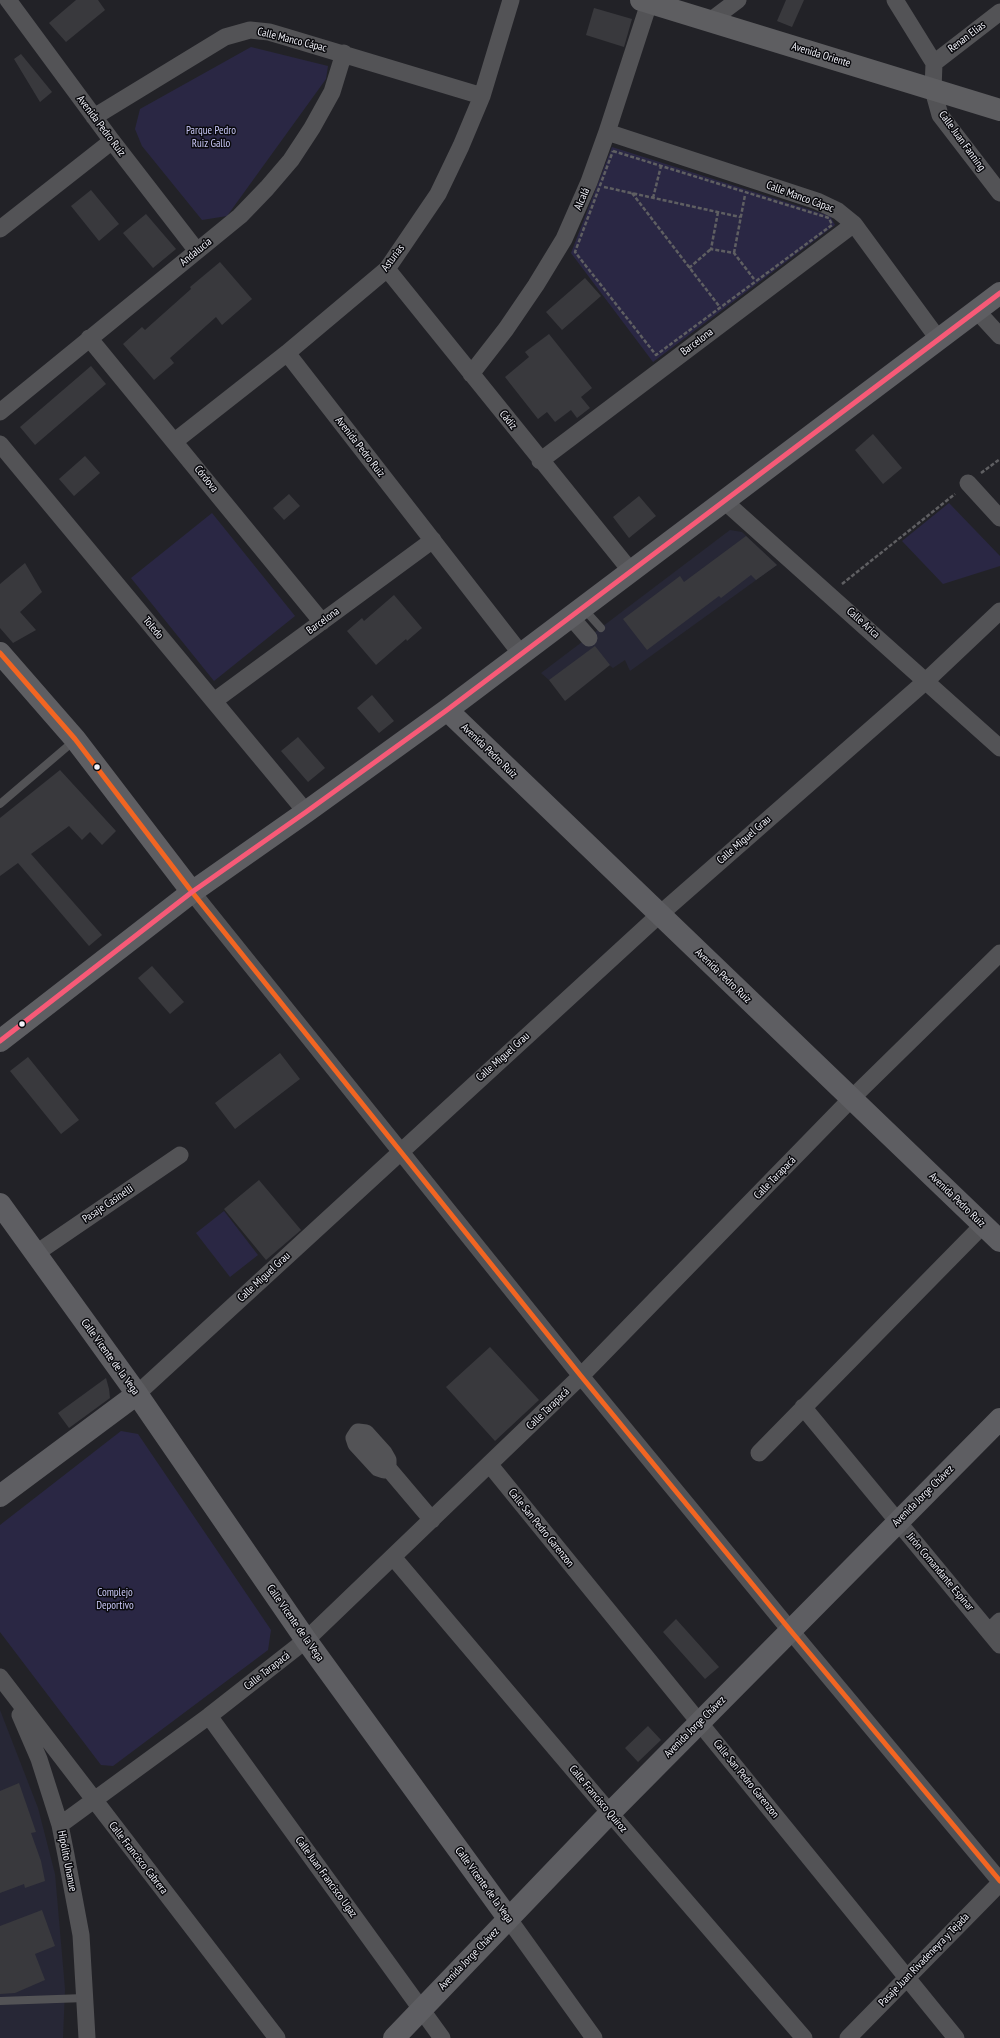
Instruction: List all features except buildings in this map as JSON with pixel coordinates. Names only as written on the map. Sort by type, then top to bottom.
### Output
[{"type":"main road","name":"Avenida Oriente","points":[[647,1],[1000,110]]},
{"type":"street","name":"Avenida Pedro Ruiz","points":[[8,0],[112,141],[197,251]]},
{"type":"street","name":"Asturias","points":[[175,441],[287,353],[387,269],[438,194],[461,146],[482,96],[511,0]]},
{"type":"street","points":[[710,21],[738,0]]},
{"type":"street","points":[[895,0],[934,63]]},
{"type":"street","name":"Alcalá","points":[[471,374],[510,323],[536,285],[564,239],[589,182],[607,132],[647,1]]},
{"type":"street","name":"Renan Elias","points":[[934,63],[1000,12]]},
{"type":"street","name":"Calle Manco Cápac","points":[[94,117],[225,37],[250,30],[269,32],[482,96]]},
{"type":"street","name":"Andalucía","points":[[0,412],[240,216],[291,160],[332,92],[344,54]]},
{"type":"street","name":"Calle Juan Fanning","points":[[934,63],[933,90],[940,115],[1000,193]]},
{"type":"street","name":"Calle Manco Cápac","points":[[607,132],[817,201],[838,211],[854,224],[939,340]]},
{"type":"street","points":[[0,229],[112,141]]},
{"type":"street","name":"Barcelona","points":[[540,461],[854,224]]},
{"type":"street","name":"Cádiz","points":[[387,269],[540,461],[630,570]]},
{"type":"street","points":[[0,1041],[192,892],[306,812],[446,710],[630,570],[977,312],[1000,293]]},
{"type":"street","points":[[977,312],[1000,336]]},
{"type":"street","name":"Córdova","points":[[89,338],[322,622]]},
{"type":"street","name":"Avenida Pedro Ruiz","points":[[287,353],[521,654]]},
{"type":"street","name":"Toledo","points":[[0,444],[306,812]]},
{"type":"street","points":[[968,483],[1000,518]]},
{"type":"street","name":"Calle Arica","points":[[724,500],[1000,748]]},
{"type":"street","name":"Barcelona","points":[[214,701],[433,540]]},
{"type":"street","name":"Calle Miguel Grau","points":[[0,1496],[137,1394],[659,915],[926,680],[1000,611]]},
{"type":"street","points":[[576,612],[595,633]]},
{"type":"street","points":[[0,653],[75,739],[192,892],[582,1376],[790,1630],[1000,1882]]},
{"type":"street","name":"Avenida Pedro Ruiz","points":[[446,710],[1000,1241]]},
{"type":"street","name":"Calle Tarapacá","points":[[60,1825],[208,1716],[306,1640],[582,1376],[851,1099],[1000,953]]},
{"type":"street","name":"Pasaje Casinelli","points":[[36,1254],[180,1154]]},
{"type":"street","name":"Calle Vicente de la Vega","points":[[0,1204],[137,1394],[306,1640],[594,2038]]},
{"type":"street","points":[[759,1453],[983,1225]]},
{"type":"street","name":"Jirón Comandante Espinar","points":[[803,1407],[898,1522],[994,1626],[1000,1645]]},
{"type":"street","name":"Avenida Jorge Chávez","points":[[394,2038],[610,1813],[1000,1419]]},
{"type":"street","name":"Calle San Pedro Garenzon","points":[[490,1465],[956,2038]]},
{"type":"street","points":[[388,1468],[432,1520]]},
{"type":"street","name":"Calle Francisco Quiroz","points":[[393,1557],[610,1813],[804,2038]]},
{"type":"street","name":"Calle Francisco Cabrera","points":[[0,1677],[277,2038]]},
{"type":"street","name":"Hipólito Unanue","points":[[11,1693],[39,1759],[60,1825],[81,1935],[87,2038]]},
{"type":"street","name":"Calle Juan Francisco Ugaz","points":[[208,1716],[442,2038]]},
{"type":"street","name":"Pasaje Juan Rivadeneyra y Tejada","points":[[848,2038],[1000,1882]]},
{"type":"lane","points":[[0,804],[75,739]]},
{"type":"lane","points":[[0,2001],[85,1998]]},
{"type":"path","points":[[613,152],[829,218],[832,224],[656,355],[575,252],[600,186],[613,152]]},
{"type":"path","points":[[653,198],[661,166]]},
{"type":"path","points":[[600,186],[740,217]]},
{"type":"path","points":[[734,253],[746,192]]},
{"type":"path","points":[[632,193],[720,308]]},
{"type":"path","points":[[689,268],[711,249],[718,212]]},
{"type":"path","points":[[711,249],[734,253],[756,281]]},
{"type":"path","points":[[830,594],[1000,459]]},
{"type":"shaded area","points":[[730,530],[742,532],[777,565],[630,671],[625,660],[613,668],[609,665],[549,680],[541,673]]},
{"type":"shaded area","points":[[0,1710],[38,1808],[55,1874],[65,1989],[63,2038],[0,2038]]},
{"type":"green space","name":"Parque Pedro Ruiz Gallo","points":[[251,47],[328,66],[326,79],[227,216],[202,220],[142,146],[135,129],[140,109]]},
{"type":"green space","points":[[612,147],[830,216],[835,225],[653,362],[571,253]]},
{"type":"green space","points":[[949,503],[1000,556],[1000,566],[943,584],[902,541]]},
{"type":"green space","points":[[212,513],[295,616],[214,681],[131,578]]},
{"type":"green space","points":[[224,1211],[258,1255],[230,1277],[196,1233]]},
{"type":"green space","name":"Complejo Deportivo","points":[[121,1431],[138,1434],[271,1630],[268,1650],[113,1766],[101,1765],[0,1632],[0,1525]]},
{"type":"transit line","points":[[0,1041],[192,892],[447,710],[1000,293]]},
{"type":"transit line","points":[[0,653],[75,739],[192,892],[581,1376],[790,1630],[1000,1881]]}]
